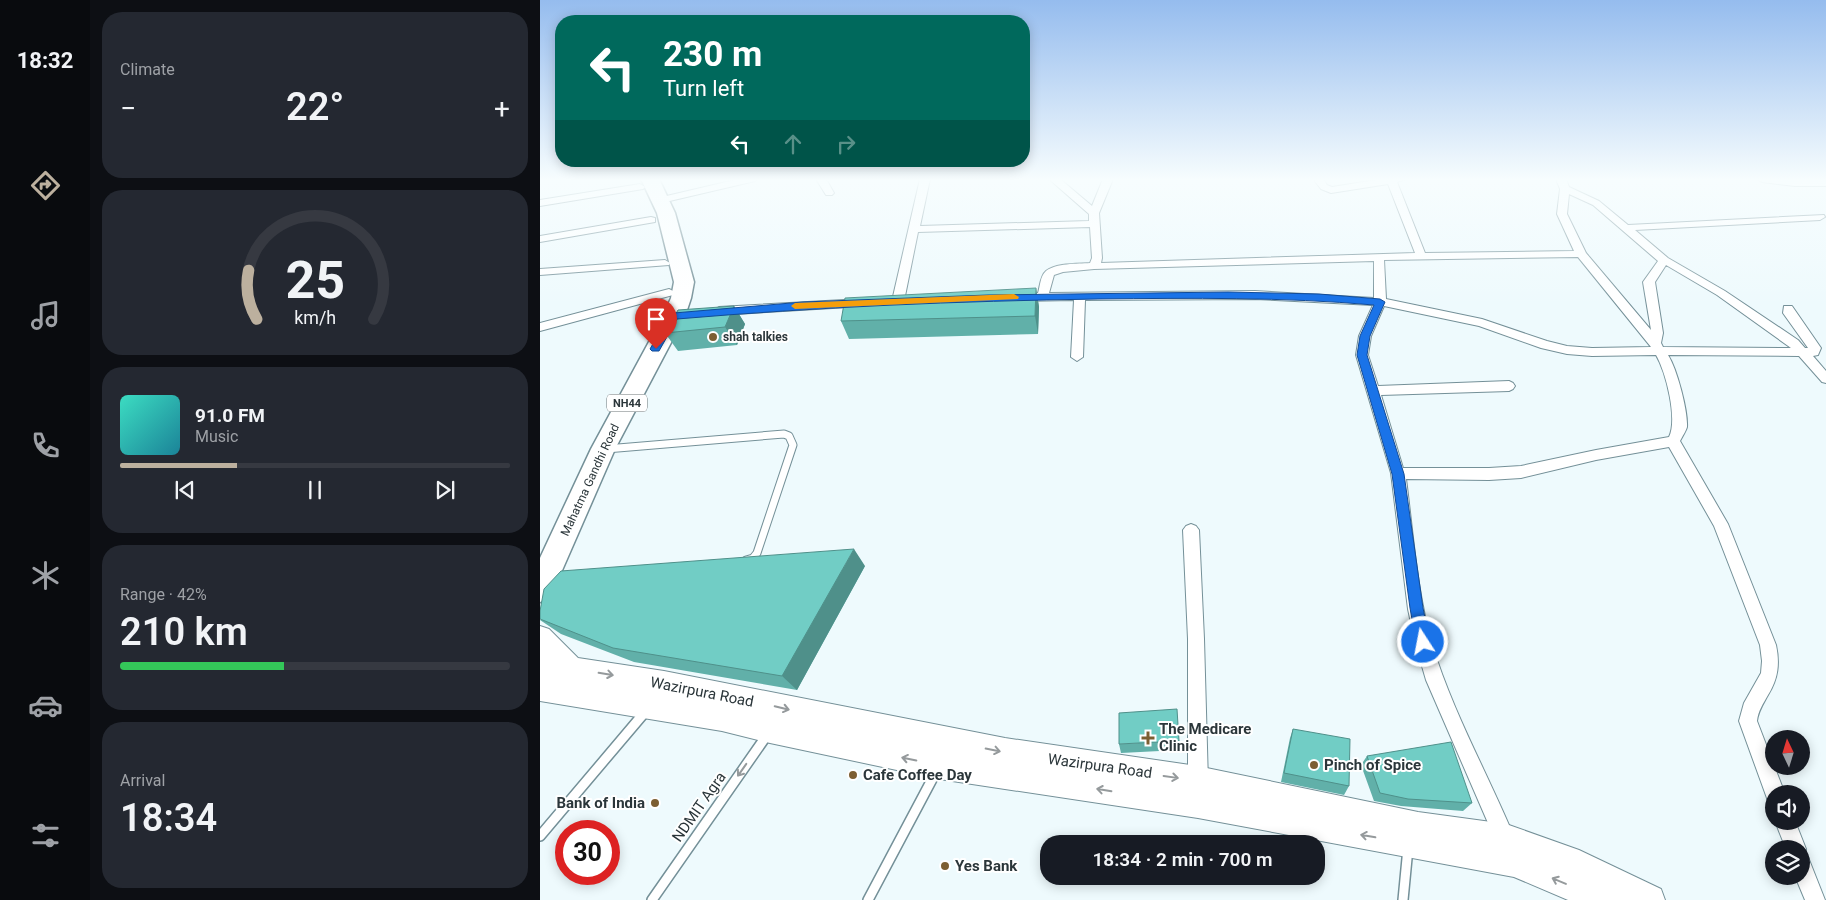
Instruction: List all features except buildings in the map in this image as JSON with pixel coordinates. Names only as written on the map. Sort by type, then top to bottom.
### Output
[{"type":"highway","name":"Mahatma Gandhi Road","points":[[658,221],[665,263],[678,308]]},
{"type":"highway","name":"Mahatma Gandhi Road","points":[[546,583],[603,449],[678,308],[684,282],[660,221]]},
{"type":"highway","name":"Mahatma Gandhi Road","points":[[540,553],[568,488],[661,317],[678,308]]},
{"type":"main road","points":[[540,637],[571,669]]},
{"type":"main road","name":"Wazirpura Road","points":[[542,684],[571,669],[657,695],[722,718],[770,730],[945,753],[1418,826],[1510,851],[1604,900]]},
{"type":"main road","name":"Wazirpura Road","points":[[542,684],[657,695],[945,753]]},
{"type":"main road","name":"Wazirpura Road","points":[[1198,792],[1409,843],[1510,851],[1569,860],[1650,900]]},
{"type":"street","points":[[540,239],[612,221]]},
{"type":"street","points":[[898,301],[916,221]]},
{"type":"street","points":[[915,228],[1040,221]]},
{"type":"street","points":[[1094,221],[1097,258],[1094,266]]},
{"type":"street","points":[[1409,221],[1421,256]]},
{"type":"street","points":[[1565,221],[1581,254],[1658,347],[1668,363],[1680,428],[1673,441]]},
{"type":"street","points":[[1616,221],[1664,260],[1741,306],[1794,343],[1815,352]]},
{"type":"street","points":[[1624,228],[1749,221]]},
{"type":"street","points":[[1043,297],[1050,273],[1061,269],[1094,266],[1421,256],[1581,254]]},
{"type":"street","points":[[1379,258],[1380,302],[1365,336],[1362,349],[1398,474],[1416,608],[1423,642],[1434,680],[1510,851]]},
{"type":"street","points":[[1658,347],[1657,329],[1648,282],[1664,260]]},
{"type":"street","points":[[540,272],[665,263]]},
{"type":"street","points":[[1006,298],[1272,295],[1380,302],[1474,321],[1545,345],[1567,350],[1592,352],[1658,347],[1815,352]]},
{"type":"street","points":[[1077,356],[1080,296]]},
{"type":"street","points":[[710,312],[870,302]]},
{"type":"street","points":[[540,327],[678,308]]},
{"type":"street","points":[[1788,309],[1812,344],[1826,379]]},
{"type":"street","points":[[1373,391],[1509,386]]},
{"type":"street","points":[[1398,474],[1521,472],[1596,455],[1673,441]]},
{"type":"street","points":[[1673,441],[1721,524],[1768,645],[1771,661],[1768,678],[1748,714],[1748,721],[1772,785]]},
{"type":"street","points":[[1191,530],[1196,639],[1198,792]]},
{"type":"street","points":[[1809,885],[1815,900]]},
{"type":"lane","points":[[603,449],[784,434],[789,436],[793,445],[757,553],[749,560],[739,560]]},
{"type":"lane","points":[[540,836],[657,695]]},
{"type":"lane","name":"NDMIT Agra","points":[[652,900],[770,730]]},
{"type":"lane","points":[[868,900],[945,753]]},
{"type":"lane","points":[[1403,900],[1409,843]]},
{"type":"slow traffic","points":[[795,306],[1014,297]]},
{"type":"place","name":"shah talkies","points":[[713,337]]},
{"type":"place","name":"The Medicare Clinic","points":[[1148,738]]},
{"type":"place","name":"Pinch of Spice","points":[[1314,765]]},
{"type":"place","name":"Cafe Coffee Day","points":[[853,775]]},
{"type":"place","name":"Bank of India","points":[[655,803]]},
{"type":"place","name":"Yes Bank","points":[[945,866]]},
{"type":"route","points":[[656,349],[674,316],[728,310],[898,301],[1043,297],[1280,295],[1380,302],[1365,336],[1362,355],[1398,474],[1416,608],[1423,642]]}]
